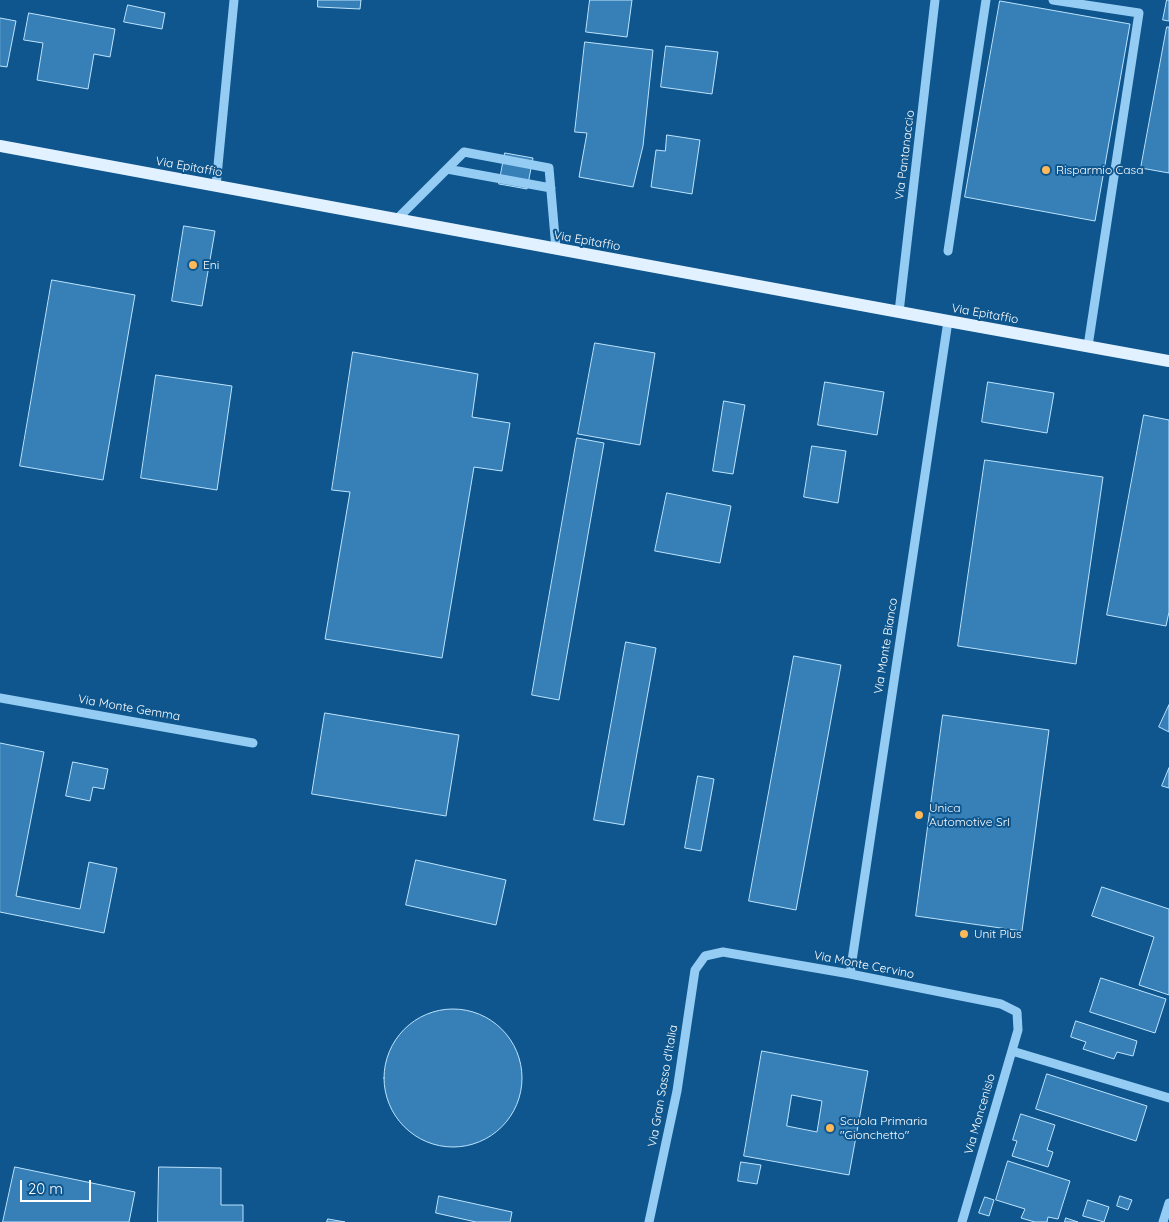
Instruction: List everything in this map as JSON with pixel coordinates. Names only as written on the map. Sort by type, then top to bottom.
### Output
[{"type":"main road","name":"Via Epitaffio","points":[[0,146],[1169,360]]},
{"type":"street","points":[[216,186],[234,0]]},
{"type":"street","name":"Via Pantanaccio","points":[[899,312],[936,0]]},
{"type":"street","points":[[948,251],[986,0]]},
{"type":"street","points":[[1054,0],[1139,13],[1088,346]]},
{"type":"street","points":[[397,220],[464,152],[549,168],[556,249]]},
{"type":"street","points":[[447,169],[551,188]]},
{"type":"street","name":"Via Monte Bianco","points":[[850,974],[948,321]]},
{"type":"street","name":"Via Monte Gemma","points":[[0,698],[253,743]]},
{"type":"street","name":"Via Monte Cervino","points":[[705,956],[723,952],[850,974],[1001,1004],[1016,1012]]},
{"type":"street","name":"Via Gran Sasso d'Italia","points":[[649,1222],[676,1091],[695,970],[705,956]]},
{"type":"street","name":"Via Moncenisio","points":[[962,1222],[1018,1030],[1016,1012]]},
{"type":"street","points":[[1012,1051],[1169,1098]]},
{"type":"street","points":[[1163,1222],[1169,1203]]},
{"type":"building","points":[[318,0],[361,0],[360,9],[318,7]]},
{"type":"building","points":[[590,0],[632,0],[627,37],[586,32]]},
{"type":"building","points":[[1167,0],[1169,0],[1169,21],[1163,20]]},
{"type":"building","points":[[1000,1],[1130,24],[1095,221],[965,197]]},
{"type":"building","points":[[128,5],[165,13],[162,29],[124,22]]},
{"type":"building","points":[[29,13],[115,29],[110,57],[94,54],[88,89],[37,80],[43,43],[24,40]]},
{"type":"building","points":[[0,18],[16,21],[7,67],[0,66]]},
{"type":"building","points":[[1167,27],[1169,27],[1169,173],[1141,168]]},
{"type":"building","points":[[585,42],[653,50],[643,146],[633,187],[579,177],[587,133],[575,132]]},
{"type":"building","points":[[666,46],[718,52],[712,94],[661,87]]},
{"type":"building","points":[[667,135],[700,140],[692,194],[651,187],[656,150],[665,151]]},
{"type":"building","points":[[505,153],[533,158],[527,189],[499,184]]},
{"type":"building","points":[[184,226],[215,231],[202,306],[172,301]]},
{"type":"building","points":[[52,280],[135,295],[103,480],[20,466]]},
{"type":"building","points":[[595,343],[655,353],[640,445],[578,434]]},
{"type":"building","points":[[353,352],[478,374],[472,417],[510,423],[502,471],[474,467],[442,658],[325,639],[350,492],[332,490]]},
{"type":"building","points":[[156,375],[232,386],[217,490],[141,478]]},
{"type":"building","points":[[825,382],[884,392],[877,435],[818,425]]},
{"type":"building","points":[[988,382],[1054,393],[1047,433],[982,422]]},
{"type":"building","points":[[724,401],[745,405],[733,474],[713,471]]},
{"type":"building","points":[[1144,415],[1169,420],[1169,612],[1166,626],[1107,615]]},
{"type":"building","points":[[577,438],[604,443],[559,700],[532,695]]},
{"type":"building","points":[[812,446],[846,451],[838,503],[804,497]]},
{"type":"building","points":[[985,460],[1103,477],[1076,664],[958,646]]},
{"type":"building","points":[[667,493],[731,506],[720,563],[655,551]]},
{"type":"building","points":[[626,642],[656,648],[624,825],[594,820]]},
{"type":"building","points":[[794,656],[841,665],[796,910],[749,901]]},
{"type":"building","points":[[1169,705],[1169,732],[1159,727]]},
{"type":"building","points":[[325,713],[459,735],[446,816],[312,794]]},
{"type":"building","points":[[943,715],[1049,730],[1022,931],[916,916]]},
{"type":"building","points":[[0,743],[44,752],[16,896],[80,909],[89,862],[117,868],[104,933],[0,912]]},
{"type":"building","points":[[73,762],[108,769],[104,789],[93,787],[90,801],[66,796]]},
{"type":"building","points":[[1169,768],[1169,788],[1162,786]]},
{"type":"building","points":[[698,776],[714,779],[701,851],[685,848]]},
{"type":"building","points":[[416,860],[506,880],[496,925],[406,905]]},
{"type":"building","points":[[1102,887],[1169,909],[1169,995],[1139,985],[1154,937],[1092,916]]},
{"type":"building","points":[[1101,978],[1166,999],[1155,1033],[1090,1012]]},
{"type":"building","points":[[453,1009],[467,1010],[480,1014],[492,1020],[502,1029],[511,1039],[517,1051],[521,1064],[521,1092],[517,1105],[511,1117],[502,1127],[492,1136],[480,1142],[467,1146],[453,1147],[439,1146],[426,1142],[414,1136],[404,1127],[395,1117],[389,1105],[385,1092],[384,1078],[385,1064],[389,1051],[395,1039],[404,1029],[414,1020],[426,1014],[439,1010]]},
{"type":"building","points":[[1076,1021],[1137,1041],[1133,1056],[1117,1052],[1114,1059],[1083,1049],[1086,1042],[1071,1037]]},
{"type":"building","points":[[762,1051],[868,1071],[849,1175],[744,1156]],"holes":[[[792,1095],[822,1101],[817,1132],[787,1126]]]},
{"type":"building","points":[[1047,1074],[1147,1106],[1136,1141],[1036,1109]]},
{"type":"building","points":[[1021,1114],[1055,1125],[1047,1150],[1053,1152],[1048,1167],[1012,1156],[1017,1141],[1013,1140]]},
{"type":"building","points":[[1008,1161],[1070,1181],[1058,1219],[1048,1217],[1047,1222],[1035,1222],[1021,1218],[1025,1209],[996,1200]]},
{"type":"building","points":[[741,1162],[761,1165],[757,1184],[738,1181]]},
{"type":"building","points":[[15,1167],[135,1192],[129,1222],[3,1222]]},
{"type":"building","points":[[159,1167],[221,1168],[221,1205],[243,1205],[243,1222],[158,1222]]},
{"type":"building","points":[[439,1196],[512,1212],[510,1222],[476,1222],[436,1213]]},
{"type":"building","points":[[1120,1196],[1132,1200],[1128,1210],[1117,1206]]},
{"type":"building","points":[[985,1197],[994,1200],[989,1216],[979,1213]]},
{"type":"building","points":[[1088,1200],[1109,1207],[1104,1222],[1083,1216]]},
{"type":"building","points":[[1066,1218],[1078,1222],[1065,1222]]},
{"type":"building","points":[[328,1219],[345,1222],[327,1222]]},
{"type":"place","name":"Risparmio Casa","points":[[1046,170]]},
{"type":"place","name":"Eni","points":[[193,265]]},
{"type":"place","name":"Unica Automotive Srl","points":[[919,815]]},
{"type":"place","name":"Unit Plus","points":[[964,934]]},
{"type":"place","name":"Scuola Primaria \"Gionchetto\"","points":[[830,1128]]}]
